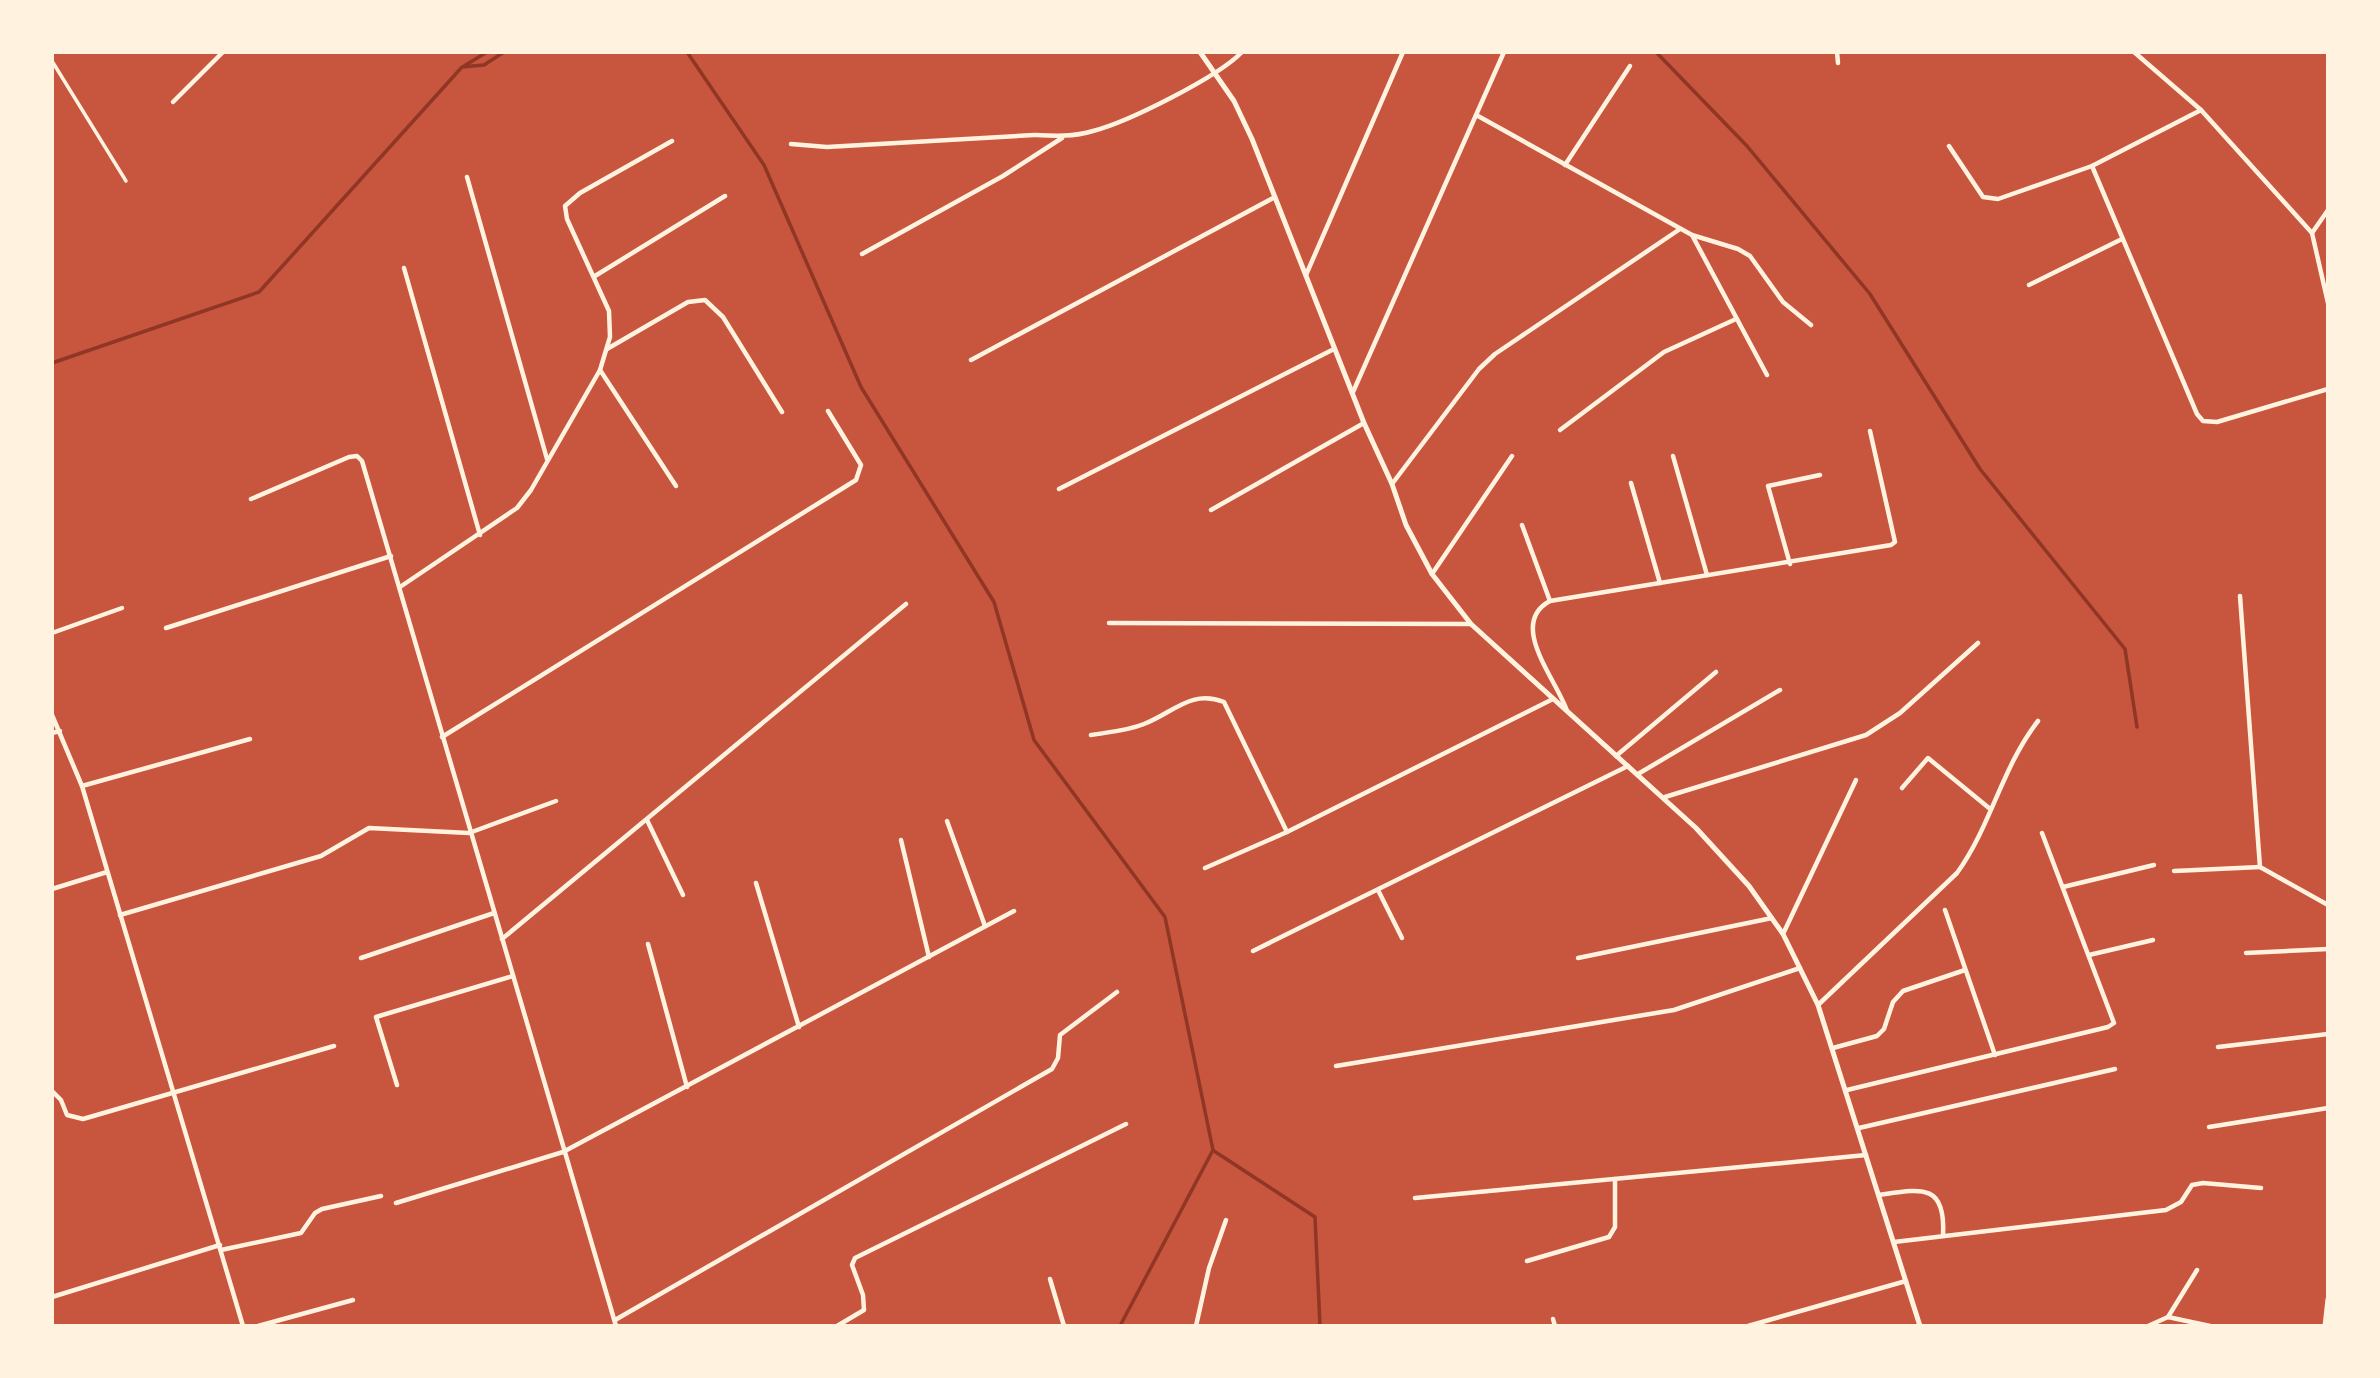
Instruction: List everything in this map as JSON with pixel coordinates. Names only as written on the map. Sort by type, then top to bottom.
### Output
[{"type":"street","points":[[173,102],[223,52]]},
{"type":"street","points":[[1200,52],[1216,74],[1252,139],[1364,423],[1392,484],[1406,525],[1432,574],[1471,624],[1568,715],[1665,797],[1732,866],[1783,934],[1818,1005],[1920,1325]]},
{"type":"street","points":[[791,144],[827,147],[1034,135],[1062,137],[1106,128],[1216,74],[1242,52]]},
{"type":"street","points":[[1306,275],[1403,52]]},
{"type":"street","points":[[1353,392],[1478,116],[1504,52]]},
{"type":"street","points":[[1837,52],[1838,63]]},
{"type":"street","points":[[2134,52],[2201,110],[2312,233],[2328,303]]},
{"type":"street","points":[[52,61],[126,181]]},
{"type":"street","points":[[1565,164],[1630,66]]},
{"type":"street","points":[[1948,146],[1983,197],[1989,200],[2092,166],[2201,110]]},
{"type":"street","points":[[1478,116],[1680,229],[1738,249],[1750,256],[1783,302],[1811,325]]},
{"type":"street","points":[[862,254],[1026,162],[1062,137]]},
{"type":"street","points":[[400,587],[517,508],[531,491],[600,370],[612,322],[567,219],[565,206],[580,192],[672,141]]},
{"type":"street","points":[[2092,166],[2197,414],[2203,421],[2217,422],[2328,389]]},
{"type":"street","points":[[467,177],[547,460]]},
{"type":"street","points":[[594,276],[725,196]]},
{"type":"street","points":[[971,360],[1275,197]]},
{"type":"street","points":[[2312,233],[2328,210]]},
{"type":"street","points":[[1392,484],[1479,369],[1495,354],[1680,229]]},
{"type":"street","points":[[1692,235],[1767,375]]},
{"type":"street","points":[[2029,285],[2122,239]]},
{"type":"street","points":[[404,268],[480,534]]},
{"type":"street","points":[[607,350],[688,302],[705,300],[723,317],[782,412]]},
{"type":"street","points":[[1560,430],[1664,352],[1736,319]]},
{"type":"street","points":[[1059,489],[1334,349]]},
{"type":"street","points":[[600,370],[676,486]]},
{"type":"street","points":[[442,737],[856,480],[861,466],[828,411]]},
{"type":"street","points":[[1211,510],[1364,423]]},
{"type":"street","points":[[1568,715],[1533,634],[1532,619],[1537,608],[1550,601],[1790,564],[1891,545],[1895,542],[1870,431]]},
{"type":"street","points":[[1432,574],[1512,456]]},
{"type":"street","points":[[1673,456],[1707,575]]},
{"type":"street","points":[[251,499],[304,474],[349,457],[358,457],[363,463],[469,833],[615,1322],[1052,1069],[1058,1058],[1060,1035],[1117,992]]},
{"type":"street","points":[[1790,564],[1768,486],[1820,475]]},
{"type":"street","points":[[1631,483],[1660,583]]},
{"type":"street","points":[[1522,525],[1550,601]]},
{"type":"street","points":[[166,628],[391,556]]},
{"type":"street","points":[[2240,596],[2260,867]]},
{"type":"street","points":[[502,939],[906,604]]},
{"type":"street","points":[[52,633],[122,608]]},
{"type":"street","points":[[1109,623],[1471,624]]},
{"type":"street","points":[[1665,797],[1866,735],[1900,713],[1978,643]]},
{"type":"street","points":[[1616,756],[1716,672]]},
{"type":"street","points":[[1638,774],[1780,690]]},
{"type":"street","points":[[1091,735],[1144,724],[1187,700],[1204,697],[1224,702],[1287,832]]},
{"type":"street","points":[[1205,868],[1287,832],[1552,700]]},
{"type":"street","points":[[52,715],[82,786],[243,1325]]},
{"type":"street","points":[[1818,1005],[1957,873],[1970,856],[1989,808],[2020,744],[2038,721]]},
{"type":"street","points":[[52,733],[60,731]]},
{"type":"street","points":[[82,786],[250,739]]},
{"type":"street","points":[[1902,788],[1928,758],[1989,808]]},
{"type":"street","points":[[1253,951],[1628,766]]},
{"type":"street","points":[[1783,934],[1856,780]]},
{"type":"street","points":[[120,915],[311,859],[369,828],[469,833],[556,801]]},
{"type":"street","points":[[647,820],[683,895]]},
{"type":"street","points":[[947,821],[985,926]]},
{"type":"street","points":[[1847,1090],[2108,1027],[2114,1023],[2042,833]]},
{"type":"street","points":[[901,840],[929,957]]},
{"type":"street","points":[[2063,887],[2154,865]]},
{"type":"street","points":[[2174,871],[2260,867],[2328,905]]},
{"type":"street","points":[[52,889],[107,872]]},
{"type":"street","points":[[756,883],[799,1027]]},
{"type":"street","points":[[1378,890],[1402,938]]},
{"type":"street","points":[[1945,910],[1995,1055]]},
{"type":"street","points":[[396,1203],[563,1152],[1014,911]]},
{"type":"street","points":[[361,958],[494,913]]},
{"type":"street","points":[[1577,958],[1773,918]]},
{"type":"street","points":[[2089,955],[2153,940]]},
{"type":"street","points":[[648,944],[687,1087]]},
{"type":"street","points":[[2246,953],[2328,949]]},
{"type":"street","points":[[1336,1066],[1674,1010],[1800,968]]},
{"type":"street","points":[[1833,1048],[1877,1036],[1884,1029],[1893,1002],[1903,991],[1965,970]]},
{"type":"street","points":[[397,1085],[376,1017],[513,976]]},
{"type":"street","points":[[2218,1047],[2328,1034]]},
{"type":"street","points":[[52,1090],[61,1100],[67,1115],[76,1119],[91,1118],[334,1046]]},
{"type":"street","points":[[1859,1128],[2115,1069]]},
{"type":"street","points":[[2208,1127],[2328,1108]]},
{"type":"street","points":[[837,1325],[864,1310],[863,1295],[852,1265],[855,1258],[1126,1124]]},
{"type":"street","points":[[1415,1198],[1867,1155]]},
{"type":"street","points":[[1527,1261],[1609,1237],[1615,1227],[1615,1179]]},
{"type":"street","points":[[1894,1242],[2166,1210],[2181,1202],[2192,1185],[2203,1182],[2261,1188]]},
{"type":"street","points":[[1879,1195],[1916,1189],[1929,1191],[1943,1210],[1943,1235]]},
{"type":"street","points":[[52,1297],[220,1247],[301,1233],[322,1209],[381,1196]]},
{"type":"street","points":[[1196,1325],[1206,1278],[1226,1220]]},
{"type":"street","points":[[2168,1317],[2197,1270]]},
{"type":"street","points":[[1050,1279],[1064,1325]]},
{"type":"street","points":[[1748,1325],[1906,1281]]},
{"type":"street","points":[[2325,1325],[2328,1299]]},
{"type":"street","points":[[258,1325],[353,1300]]},
{"type":"street","points":[[2148,1325],[2168,1317],[2210,1325]]},
{"type":"street","points":[[1553,1319],[1555,1325]]},
{"type":"waterway","points":[[464,66],[487,52]]},
{"type":"waterway","points":[[52,363],[259,292],[462,67],[484,65],[504,52]]},
{"type":"waterway","points":[[687,52],[764,165],[861,387],[994,602],[1034,740],[1165,917],[1213,1150],[1120,1326]]},
{"type":"waterway","points":[[1656,52],[1747,146],[1870,294],[1980,469],[2125,649],[2137,727]]},
{"type":"waterway","points":[[1214,1151],[1315,1217],[1320,1326]]}]
